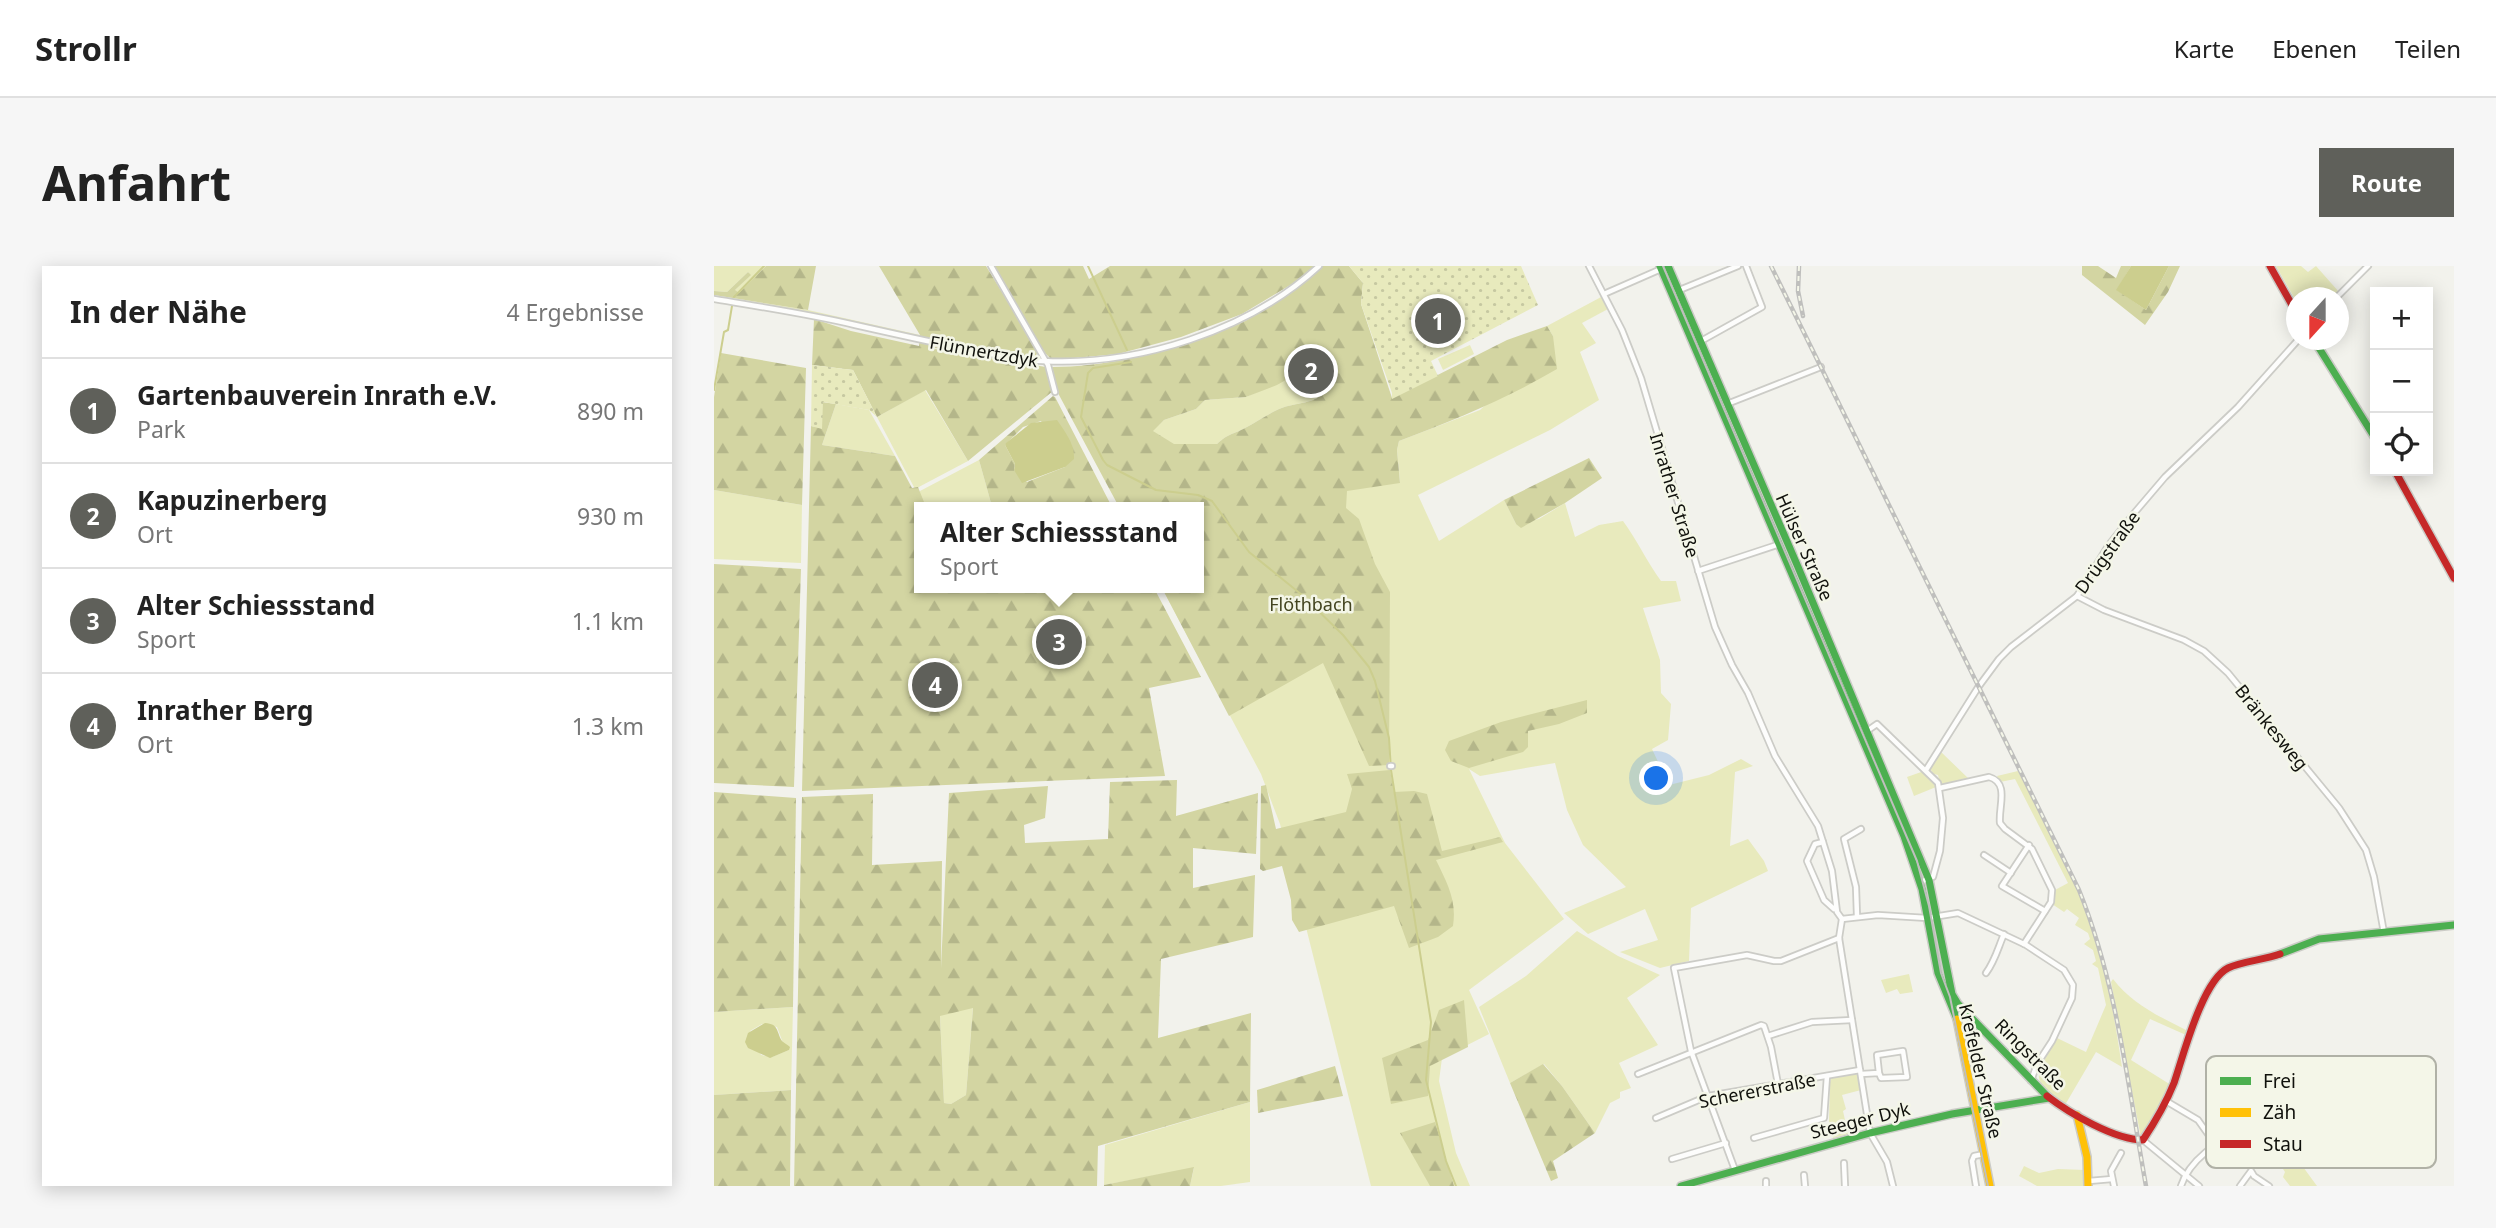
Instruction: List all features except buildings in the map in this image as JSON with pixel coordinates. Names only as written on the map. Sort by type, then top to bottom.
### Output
[{"type":"street","points":[[991,266],[1046,362],[1055,392]]},
{"type":"street","name":"Flünnertzdyk","points":[[714,299],[823,317],[1023,360],[1046,362],[1119,357],[1182,342],[1254,311],[1319,266]]},
{"type":"street","name":"Inrather Straße","points":[[1589,266],[1622,330],[1641,377],[1715,627],[1775,756],[1818,826],[1836,892],[1836,910]]},
{"type":"street","points":[[1675,292],[1738,266]]},
{"type":"street","points":[[1701,341],[1762,307],[1746,266]]},
{"type":"street","points":[[2270,266],[2286,293]]},
{"type":"street","points":[[2347,287],[2368,266]]},
{"type":"street","name":"Hülser Straße","points":[[1604,294],[1663,267],[1701,341],[1723,405]]},
{"type":"street","name":"Hülser Straße","points":[[1675,292],[1855,703]]},
{"type":"street","name":"Drügstraße","points":[[1926,770],[1979,685],[1999,659],[2077,596],[2108,546],[2136,511],[2165,478],[2238,407],[2289,350]]},
{"type":"street","points":[[2320,350],[2370,430]]},
{"type":"street","points":[[1723,405],[1821,367]]},
{"type":"street","points":[[2398,476],[2454,578]]},
{"type":"street","points":[[1698,571],[1783,543]]},
{"type":"street","name":"Hülser Straße","points":[[1783,543],[1819,638]]},
{"type":"street","name":"Bränkesweg","points":[[2077,596],[2104,610],[2184,640],[2204,651],[2228,673],[2339,807],[2366,850],[2385,933]]},
{"type":"street","name":"Krefelder Straße","points":[[1819,638],[1902,832],[1920,882],[1938,972],[1956,1019],[1990,1186]]},
{"type":"street","name":"Krefelder Straße","points":[[1855,703],[1929,880],[1952,994]]},
{"type":"street","points":[[1867,731],[1877,724],[1926,770],[1940,788],[1943,818],[1940,851],[1934,876],[1920,882]]},
{"type":"street","points":[[1940,788],[1993,777],[2003,793],[2000,822],[2035,852],[2052,890],[2051,902],[2024,944]]},
{"type":"street","points":[[1857,916],[1856,887],[1844,839],[1861,829]]},
{"type":"street","points":[[1823,842],[1815,844],[1807,861],[1824,900],[1842,919],[1839,938],[1870,1133],[1888,1165],[1893,1186]]},
{"type":"street","points":[[2029,845],[2003,884],[2004,888],[2045,911]]},
{"type":"street","points":[[1984,855],[2011,873]]},
{"type":"street","points":[[1842,919],[1889,915],[1927,918],[1958,913],[2024,944],[2064,970],[2074,989],[2071,1003],[2037,1064],[2031,1081]]},
{"type":"street","points":[[2199,1186],[2143,1140],[2166,1101],[2194,1019],[2222,972],[2234,965],[2267,959],[2319,939],[2454,925]]},
{"type":"street","points":[[1986,973],[1995,961],[2004,934]]},
{"type":"street","points":[[1735,1170],[1691,1051],[1674,968],[1747,955],[1781,961],[1839,938]]},
{"type":"street","name":"Ringstraße","points":[[1952,994],[1966,1013],[2049,1098],[2126,1139],[2143,1140]]},
{"type":"street","points":[[1956,1019],[1960,1012],[1966,1013]]},
{"type":"street","points":[[1768,1036],[1812,1022],[1852,1020]]},
{"type":"street","points":[[1638,1074],[1761,1025],[1768,1036],[1778,1084]]},
{"type":"street","name":"Schererstraße","points":[[1903,1051],[1908,1077],[1881,1078],[1879,1073],[1877,1055],[1903,1051]]},
{"type":"street","name":"Schererstraße","points":[[1656,1118],[1708,1096],[1827,1076],[1879,1073]]},
{"type":"street","points":[[1754,1138],[1824,1118],[1827,1076]]},
{"type":"street","name":"Steeger Dyk","points":[[1681,1186],[1870,1133],[1975,1109],[2049,1098]]},
{"type":"street","points":[[2166,1101],[2198,1120],[2206,1131]]},
{"type":"street","points":[[2077,1115],[2087,1157],[2089,1183],[2112,1179]]},
{"type":"street","points":[[1672,1159],[1726,1143]]},
{"type":"street","points":[[2113,1186],[2111,1171],[2121,1153]]},
{"type":"street","points":[[2180,1186],[2185,1175],[2206,1153]]},
{"type":"street","points":[[1976,1186],[1972,1158],[1984,1154]]},
{"type":"street","points":[[1844,1163],[1845,1186]]},
{"type":"street","points":[[2240,1186],[2251,1171],[2269,1186]]},
{"type":"street","points":[[1804,1175],[1805,1186]]},
{"type":"street","points":[[1713,1176],[1716,1186]]},
{"type":"green space","points":[[714,266],[766,266],[739,294],[734,291],[750,275],[748,272],[727,292],[714,291]]},
{"type":"green space","points":[[766,266],[816,266],[808,310],[714,295],[714,291],[727,292],[748,272],[751,275],[735,290],[739,293]]},
{"type":"green space","points":[[879,266],[986,266],[1038,351],[1034,360],[982,350],[929,348],[1046,367],[1053,391],[968,461],[926,390],[877,417],[853,370],[812,365],[814,319],[851,331],[919,346],[920,335]]},
{"type":"green space","points":[[991,266],[1083,266],[1089,279],[1110,266],[1349,266],[1363,283],[1361,304],[1392,398],[1507,340],[1547,326],[1553,336],[1557,369],[1480,408],[1399,441],[1397,450],[1400,483],[1347,491],[1346,508],[1359,519],[1375,564],[1390,592],[1389,765],[1369,766],[1323,663],[1229,716],[1165,593],[1204,593],[1204,502],[1116,502],[1059,395],[1052,367],[1127,359],[1223,330],[1263,311],[1313,275],[1312,272],[1242,314],[1181,337],[1118,354],[1052,360],[1041,349]],"holes":[[[1316,359],[1326,370],[1328,389],[1311,401],[1279,409],[1217,444],[1174,444],[1153,431],[1164,420],[1196,409],[1205,400],[1246,397],[1277,385],[1291,377],[1304,364]]]},
{"type":"green space","points":[[1349,266],[1521,266],[1538,305],[1431,361],[1438,376],[1392,399],[1361,304],[1363,283]]},
{"type":"green space","points":[[2082,266],[2098,266],[2116,278],[2121,266],[2131,266],[2117,290],[2146,310],[2169,266],[2180,266],[2168,292],[2145,325],[2082,275]]},
{"type":"green space","points":[[2276,266],[2301,266],[2308,272],[2316,266],[2335,287],[2288,287]]},
{"type":"green space","points":[[714,295],[808,310],[920,335],[918,337],[821,314]]},
{"type":"green space","name":"Flöthbach","points":[[1603,296],[1608,309],[1582,323],[1596,343],[1580,352],[1599,400],[1550,430],[1418,495],[1439,541],[1504,500],[1516,524],[1539,519],[1565,503],[1575,537],[1599,525],[1623,521],[1661,581],[1676,581],[1681,601],[1643,608],[1660,660],[1661,693],[1671,704],[1668,740],[1652,749],[1669,785],[1709,775],[1741,759],[1753,766],[1735,772],[1730,846],[1748,839],[1768,871],[1691,908],[1689,961],[1660,968],[1620,952],[1658,940],[1645,909],[1588,934],[1564,913],[1626,887],[1583,845],[1567,810],[1555,763],[1480,776],[1469,769],[1505,843],[1564,919],[1469,990],[1489,1034],[1442,1058],[1439,1081],[1456,1153],[1470,1186],[1371,1186],[1280,824],[1261,774],[1165,593],[1204,593],[1204,506],[1400,482],[1397,450],[1399,441],[1480,410],[1552,344],[1553,336],[1547,326]]},
{"type":"green space","points":[[1470,345],[1474,354],[1443,370],[1438,359]]},
{"type":"green space","points":[[721,353],[806,368],[802,505],[714,490],[714,397]]},
{"type":"green space","points":[[1316,359],[1326,370],[1328,389],[1311,401],[1279,409],[1217,444],[1173,444],[1152,431],[1164,420],[1196,409],[1205,400],[1246,397],[1291,377],[1304,364]]},
{"type":"green space","points":[[812,365],[853,370],[877,417],[869,410],[823,402],[822,429],[811,426]]},
{"type":"green space","points":[[925,390],[968,461],[915,489],[877,417]]},
{"type":"green space","points":[[1055,397],[1109,502],[991,502],[979,460]],"holes":[[[1041,421],[1065,467],[1027,482],[1014,470],[1015,464],[1005,445],[1023,427]]]},
{"type":"green space","points":[[822,402],[836,404],[822,445],[895,456],[912,488],[918,487],[924,502],[914,502],[914,593],[1157,593],[1201,677],[1149,688],[1165,776],[802,791],[811,426],[822,428]]},
{"type":"green space","points":[[836,404],[869,410],[895,456],[822,445]]},
{"type":"green space","points":[[1589,458],[1602,478],[1521,528],[1516,524],[1504,500]]},
{"type":"green space","points":[[979,460],[991,502],[923,502],[920,491]]},
{"type":"green space","points":[[714,490],[802,505],[801,563],[714,559]]},
{"type":"green space","points":[[714,564],[801,569],[794,787],[714,783]]},
{"type":"green space","points":[[1587,700],[1587,713],[1559,724],[1528,731],[1528,747],[1523,752],[1469,768],[1451,761],[1445,750],[1449,741],[1501,722]]},
{"type":"green space","points":[[1941,752],[1969,779],[1940,784],[1938,775],[1930,769]]},
{"type":"green space","points":[[1390,770],[1394,792],[1414,791],[1427,794],[1442,851],[1500,837],[1503,842],[1436,860],[1454,908],[1453,926],[1438,937],[1409,948],[1394,906],[1299,932],[1292,920],[1291,900],[1282,866],[1263,871],[1260,869],[1261,786],[1266,785],[1276,829],[1346,812],[1352,789],[1347,774]]},
{"type":"green space","points":[[1924,771],[1936,787],[1914,796],[1907,777]]},
{"type":"green space","points":[[2018,771],[2068,869],[2093,931],[2107,981],[2122,1067],[2096,1052],[2065,1105],[2040,1082],[2040,1068],[2057,1038],[2086,1052],[2106,1005],[2098,968],[2092,964],[2096,961],[2093,950],[2084,944],[2090,939],[2088,933],[2075,925],[2079,918],[2067,909],[2064,912],[2052,904],[2055,890],[2068,883],[2015,779],[2000,782],[1997,776]]},
{"type":"green space","points":[[1177,780],[1176,816],[1258,793],[1256,854],[1193,848],[1193,888],[1255,875],[1253,937],[1161,959],[1158,1038],[1251,1013],[1250,1102],[1098,1146],[1097,1186],[794,1186],[802,797],[873,794],[872,865],[942,861],[941,968],[949,793],[1048,786],[1045,818],[1024,825],[1025,843],[1108,839],[1110,782]],"holes":[[[973,1008],[966,1095],[951,1104],[944,1103],[940,1016]]]},
{"type":"green space","points":[[714,792],[796,798],[793,1007],[714,1012]]},
{"type":"green space","points":[[1577,931],[1618,956],[1660,975],[1627,998],[1658,1045],[1619,1063],[1631,1088],[1620,1092],[1620,1098],[1610,1103],[1595,1133],[1544,1064],[1510,1083],[1479,1007],[1526,976]]},
{"type":"green space","points":[[1909,974],[1913,992],[1900,994],[1897,989],[1886,993],[1881,980]]},
{"type":"green space","points":[[2113,979],[2138,1003],[2188,1031],[2186,1035],[2150,1019],[2131,1060],[2171,1085],[2141,1138],[2111,982]]},
{"type":"green space","points":[[1464,1000],[1468,1047],[1430,1066],[1428,1096],[1391,1104],[1382,1058],[1428,1040],[1439,1010]]},
{"type":"green space","points":[[793,1007],[791,1090],[714,1095],[714,1012]],"holes":[[[762,1024],[777,1027],[789,1050],[772,1057],[761,1055],[750,1031]]]},
{"type":"green space","points":[[973,1007],[966,1095],[951,1104],[944,1103],[940,1015]]},
{"type":"green space","points":[[1543,1064],[1595,1133],[1553,1161],[1558,1178],[1551,1181],[1510,1083]]},
{"type":"green space","points":[[1335,1066],[1343,1096],[1258,1113],[1257,1090]]},
{"type":"green space","points":[[1854,1073],[1859,1076],[1861,1090],[1842,1095],[1848,1134],[1833,1138],[1829,1121],[1830,1082],[1832,1077]]},
{"type":"green space","points":[[791,1090],[790,1186],[714,1186],[714,1095]]},
{"type":"green space","points":[[1250,1102],[1250,1182],[1190,1186],[1194,1168],[1104,1185],[1105,1145]]},
{"type":"green space","points":[[1435,1122],[1454,1186],[1430,1186],[1400,1133]]},
{"type":"green space","points":[[2024,1166],[2039,1173],[2058,1169],[2085,1170],[2085,1186],[2037,1186],[2019,1176]]},
{"type":"green space","points":[[1194,1167],[1190,1186],[1104,1186],[1104,1185]]},
{"type":"green space","points":[[2304,1168],[2317,1186],[2290,1186],[2283,1177],[2283,1169]]},
{"type":"shaded area","points":[[2131,266],[2169,266],[2146,310],[2116,290]]},
{"type":"shaded area","points":[[1057,420],[1071,443],[1074,459],[1065,467],[1022,483],[1014,470],[1015,464],[1006,443],[1031,423]]},
{"type":"shaded area","points":[[765,1023],[775,1026],[782,1041],[790,1047],[789,1050],[770,1058],[748,1048],[745,1042],[748,1033]]},
{"type":"waterway","points":[[734,297],[764,266]]},
{"type":"waterway","name":"Flöthbach","points":[[1088,266],[1127,350]]},
{"type":"waterway","points":[[714,390],[724,332],[728,330],[732,306]]},
{"type":"waterway","name":"Flöthbach","points":[[1131,362],[1093,368],[1088,373],[1081,417],[1103,460],[1107,465],[1156,490],[1198,495],[1212,501],[1249,552],[1302,595],[1343,635],[1369,667],[1375,681],[1389,738],[1391,770],[1431,1022],[1426,1080],[1446,1161],[1456,1186]]},
{"type":"tram line","points":[[1663,266],[1917,861],[1929,906],[1941,973],[1950,997],[1988,1186]]},
{"type":"railway","points":[[1771,266],[2079,890],[2103,962],[2112,999],[2146,1186]]},
{"type":"railway","points":[[1799,266],[1798,291],[1803,316]]},
{"type":"traffic: fast","points":[[1660,266],[1904,836],[1922,889],[1938,973],[1957,1019]]},
{"type":"traffic: fast","points":[[1668,266],[1929,880],[1952,994],[1958,1004],[2047,1096]]},
{"type":"traffic: fast","points":[[2320,350],[2370,430]]},
{"type":"traffic: fast","points":[[2280,954],[2319,939],[2454,925]]},
{"type":"traffic: fast","points":[[1681,1186],[1870,1133],[1952,1114],[2049,1098]]},
{"type":"traffic: slow","points":[[1957,1019],[1990,1186]]},
{"type":"traffic: slow","points":[[2077,1115],[2087,1157],[2088,1186]]},
{"type":"traffic: jam","points":[[2270,266],[2286,294]]},
{"type":"traffic: jam","points":[[2398,476],[2454,578]]},
{"type":"traffic: jam","points":[[2047,1096],[2106,1131],[2143,1140],[2171,1090],[2195,1021],[2210,988],[2228,968],[2280,954]]},
{"type":"place","name":"Gartenbauverein Inrath e.V.","points":[[1438,321]]},
{"type":"place","name":"Kapuzinerberg","points":[[1311,371]]},
{"type":"place","name":"Alter Schiessstand","points":[[1059,642]]},
{"type":"place","name":"Inrather Berg","points":[[935,685]]}]
